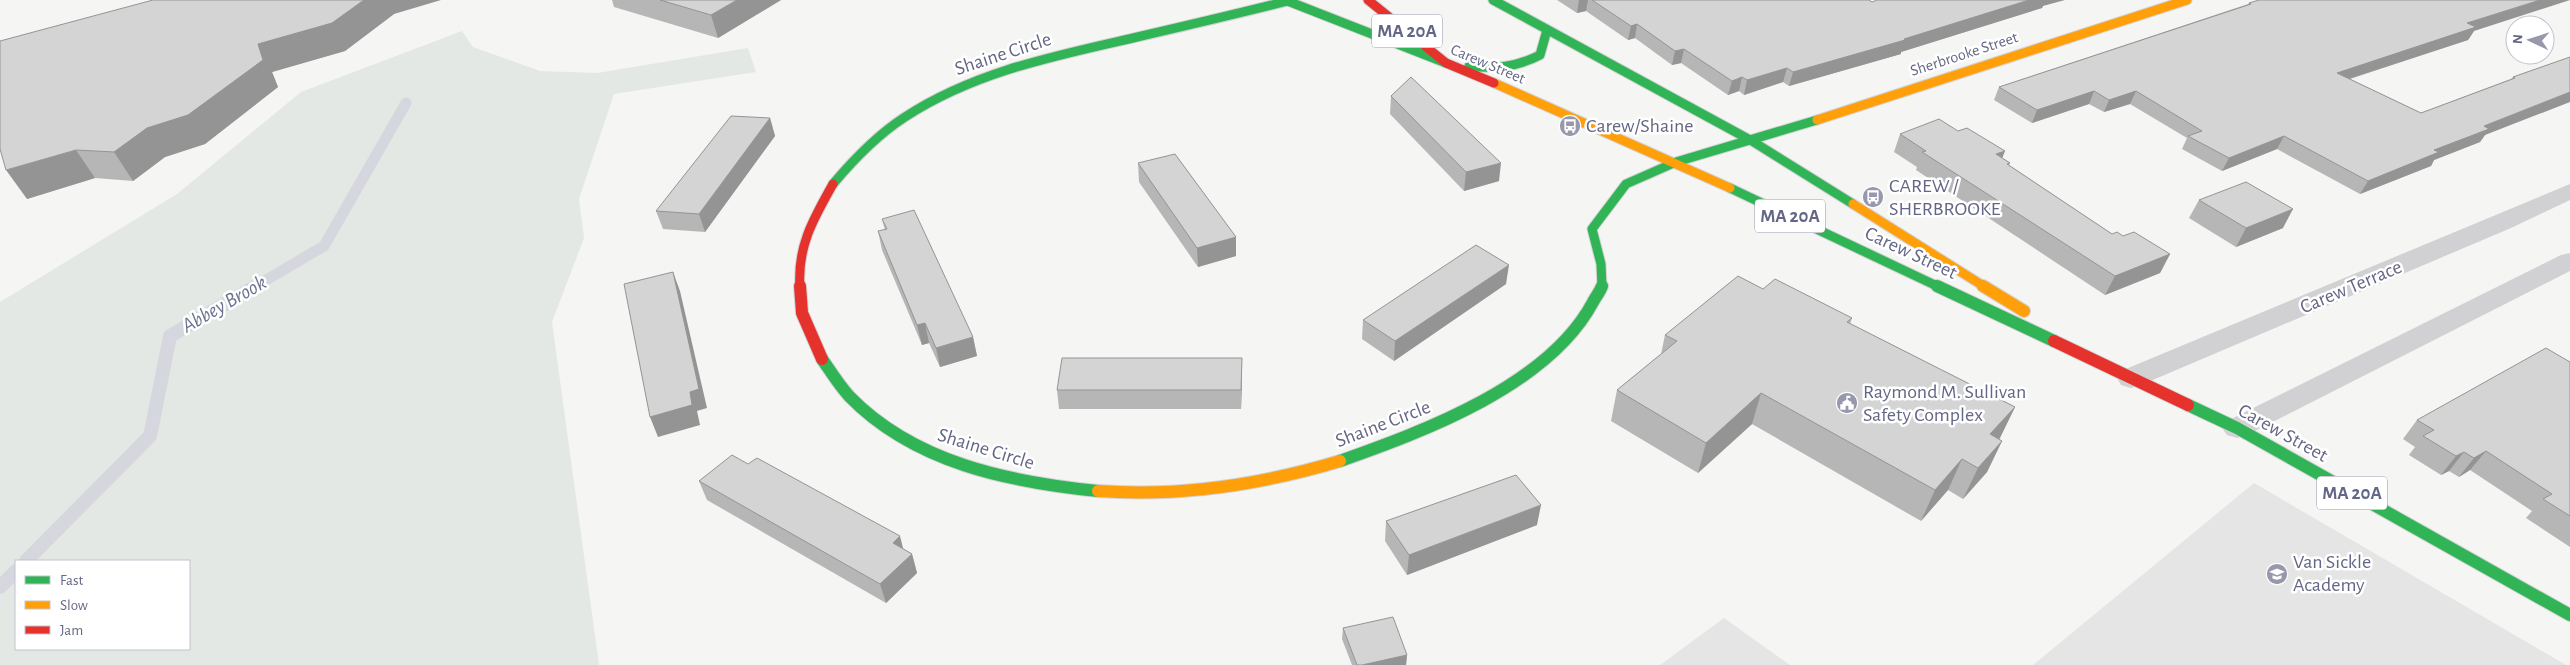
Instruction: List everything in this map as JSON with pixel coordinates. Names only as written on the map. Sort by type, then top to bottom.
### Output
[{"type":"street","name":"MA 20A","points":[[1368,0],[1446,63]]},
{"type":"street","name":"Carew Street","points":[[1493,0],[1752,141],[2131,378]]},
{"type":"street","name":"Sherbrooke Street","points":[[1752,141],[2187,0]]},
{"type":"street","name":"Carew Street","points":[[1287,1],[1446,63],[1676,162],[2237,428],[2570,615]]},
{"type":"street","name":"Shaine Circle","points":[[1287,1],[1030,61],[970,82],[937,98],[876,137],[850,162],[827,190],[811,220],[800,252],[798,287],[803,321],[812,345],[844,391],[879,422],[922,449],[970,468],[1005,478],[1053,487],[1108,492],[1165,492],[1222,487],[1283,477],[1342,461],[1439,424],[1546,357],[1580,326],[1602,286],[1592,229],[1626,184],[1676,162]]},
{"type":"street","points":[[1446,63],[1492,69],[1521,67],[1540,55],[1547,30]]},
{"type":"street","points":[[1676,162],[1752,141]]},
{"type":"street","name":"Carew Terrace","points":[[2131,378],[2502,223],[2570,191]]},
{"type":"street","points":[[2237,428],[2570,262]]},
{"type":"shaded area","points":[[462,31],[473,47],[540,71],[597,73],[748,48],[756,72],[614,94],[579,199],[584,238],[552,322],[599,665],[0,665],[0,302],[177,194],[301,92]]},
{"type":"shaded area","name":"Van Sickle Academy","points":[[2254,483],[2566,665],[2033,665]]},
{"type":"shaded area","points":[[1724,618],[1790,665],[1660,665]]},
{"type":"building","points":[[153,0],[364,0],[332,23],[258,44],[263,60],[188,115],[147,128],[114,152],[76,150],[6,170],[0,149],[0,41]]},
{"type":"building","points":[[660,0],[737,0],[711,15]]},
{"type":"building","points":[[1592,0],[1869,0],[1872,2],[1877,0],[2029,0],[1905,40],[1793,72],[1787,68],[1747,80],[1742,77],[1732,81],[1684,49],[1675,51],[1637,24],[1631,26]]},
{"type":"building","points":[[2259,0],[2540,0],[2467,23],[2476,27],[2337,73],[2421,113],[2515,78],[2513,77],[2547,65],[2555,65],[2555,62],[2570,57],[2570,92],[2484,126],[2489,129],[2434,150],[2439,152],[2368,181],[2284,136],[2229,158],[2188,136],[2202,131],[2136,91],[2109,100],[2094,91],[2037,110],[1999,87],[2251,4],[2249,3]]},
{"type":"building","points":[[1411,77],[1501,163],[1466,172],[1391,96]]},
{"type":"building","points":[[731,116],[770,118],[699,214],[656,211]]},
{"type":"building","points":[[1939,119],[1958,131],[1967,128],[2005,151],[1996,154],[2010,163],[2007,164],[2112,234],[2117,232],[2123,236],[2134,232],[2170,254],[2115,276],[1922,152],[1926,151],[1900,134]]},
{"type":"building","points":[[1175,154],[1236,237],[1197,248],[1138,163]]},
{"type":"building","points":[[2246,182],[2293,209],[2246,228],[2199,200]]},
{"type":"building","points":[[914,210],[973,337],[936,348],[925,323],[917,325],[878,231],[887,229],[882,219]]},
{"type":"building","points":[[1476,245],[1509,265],[1395,341],[1363,320]]},
{"type":"building","points":[[673,272],[699,389],[690,392],[692,405],[650,417],[624,284]]},
{"type":"building","name":"Raymond M. Sullivan Safety Complex","points":[[1738,276],[1763,289],[1775,279],[1852,318],[1847,322],[2015,407],[1990,434],[2002,441],[1978,468],[1962,459],[1935,490],[1761,393],[1706,443],[1617,390],[1677,341],[1665,335]]},
{"type":"building","points":[[2546,348],[2570,362],[2570,516],[2543,499],[2552,494],[2486,451],[2474,458],[2464,452],[2456,456],[2423,436],[2434,430],[2417,420]]},
{"type":"building","points":[[1062,358],[1242,358],[1241,390],[1057,390]]},
{"type":"building","points":[[732,455],[748,464],[757,458],[900,536],[893,543],[912,554],[880,584],[699,481]]},
{"type":"building","points":[[1516,475],[1541,505],[1409,555],[1386,521]]},
{"type":"building","points":[[1393,617],[1407,655],[1357,665],[1343,628]]},
{"type":"waterway","name":"Abbey Brook","points":[[254,287],[324,246],[406,103]]},
{"type":"waterway","name":"Abbey Brook","points":[[27,560],[150,436],[170,336],[256,286]]},
{"type":"waterway","name":"Abbey Brook","points":[[0,587],[15,572]]},
{"type":"traffic: fast","points":[[1285,0],[1446,63]]},
{"type":"traffic: fast","points":[[1493,0],[1752,141],[1853,204]]},
{"type":"traffic: fast","points":[[833,184],[885,132],[931,101],[958,88],[1015,67],[1074,51],[1288,1]]},
{"type":"traffic: fast","points":[[1469,66],[1506,67],[1531,60],[1540,55],[1547,30]]},
{"type":"traffic: fast","points":[[1340,461],[1401,438],[1469,407],[1533,368],[1559,347],[1582,322],[1601,290],[1602,271],[1592,229],[1626,184],[1676,162],[1817,120]]},
{"type":"traffic: fast","points":[[1730,188],[2054,341]]},
{"type":"traffic: fast","points":[[822,359],[849,396],[895,432],[921,447],[949,460],[1007,478],[1036,484],[1098,491]]},
{"type":"traffic: fast","points":[[2188,405],[2237,428],[2570,615]]},
{"type":"traffic: slow","points":[[1817,120],[2187,0]]},
{"type":"traffic: slow","points":[[1494,83],[1730,188]]},
{"type":"traffic: slow","points":[[1853,204],[2024,311]]},
{"type":"traffic: slow","points":[[1098,491],[1128,493],[1189,492],[1251,484],[1340,461]]},
{"type":"traffic: jam","points":[[1368,0],[1446,63],[1494,83]]},
{"type":"traffic: jam","points":[[822,359],[802,313],[799,270],[808,229],[833,184]]},
{"type":"traffic: jam","points":[[2054,341],[2188,405]]},
{"type":"place","name":"Carew/Shaine","points":[[1570,126]]},
{"type":"place","name":"CAREW / SHERBROOKE","points":[[1873,197]]},
{"type":"place","name":"Raymond M. Sullivan Safety Complex","points":[[1847,403]]},
{"type":"place","name":"Van Sickle Academy","points":[[2277,574]]}]
